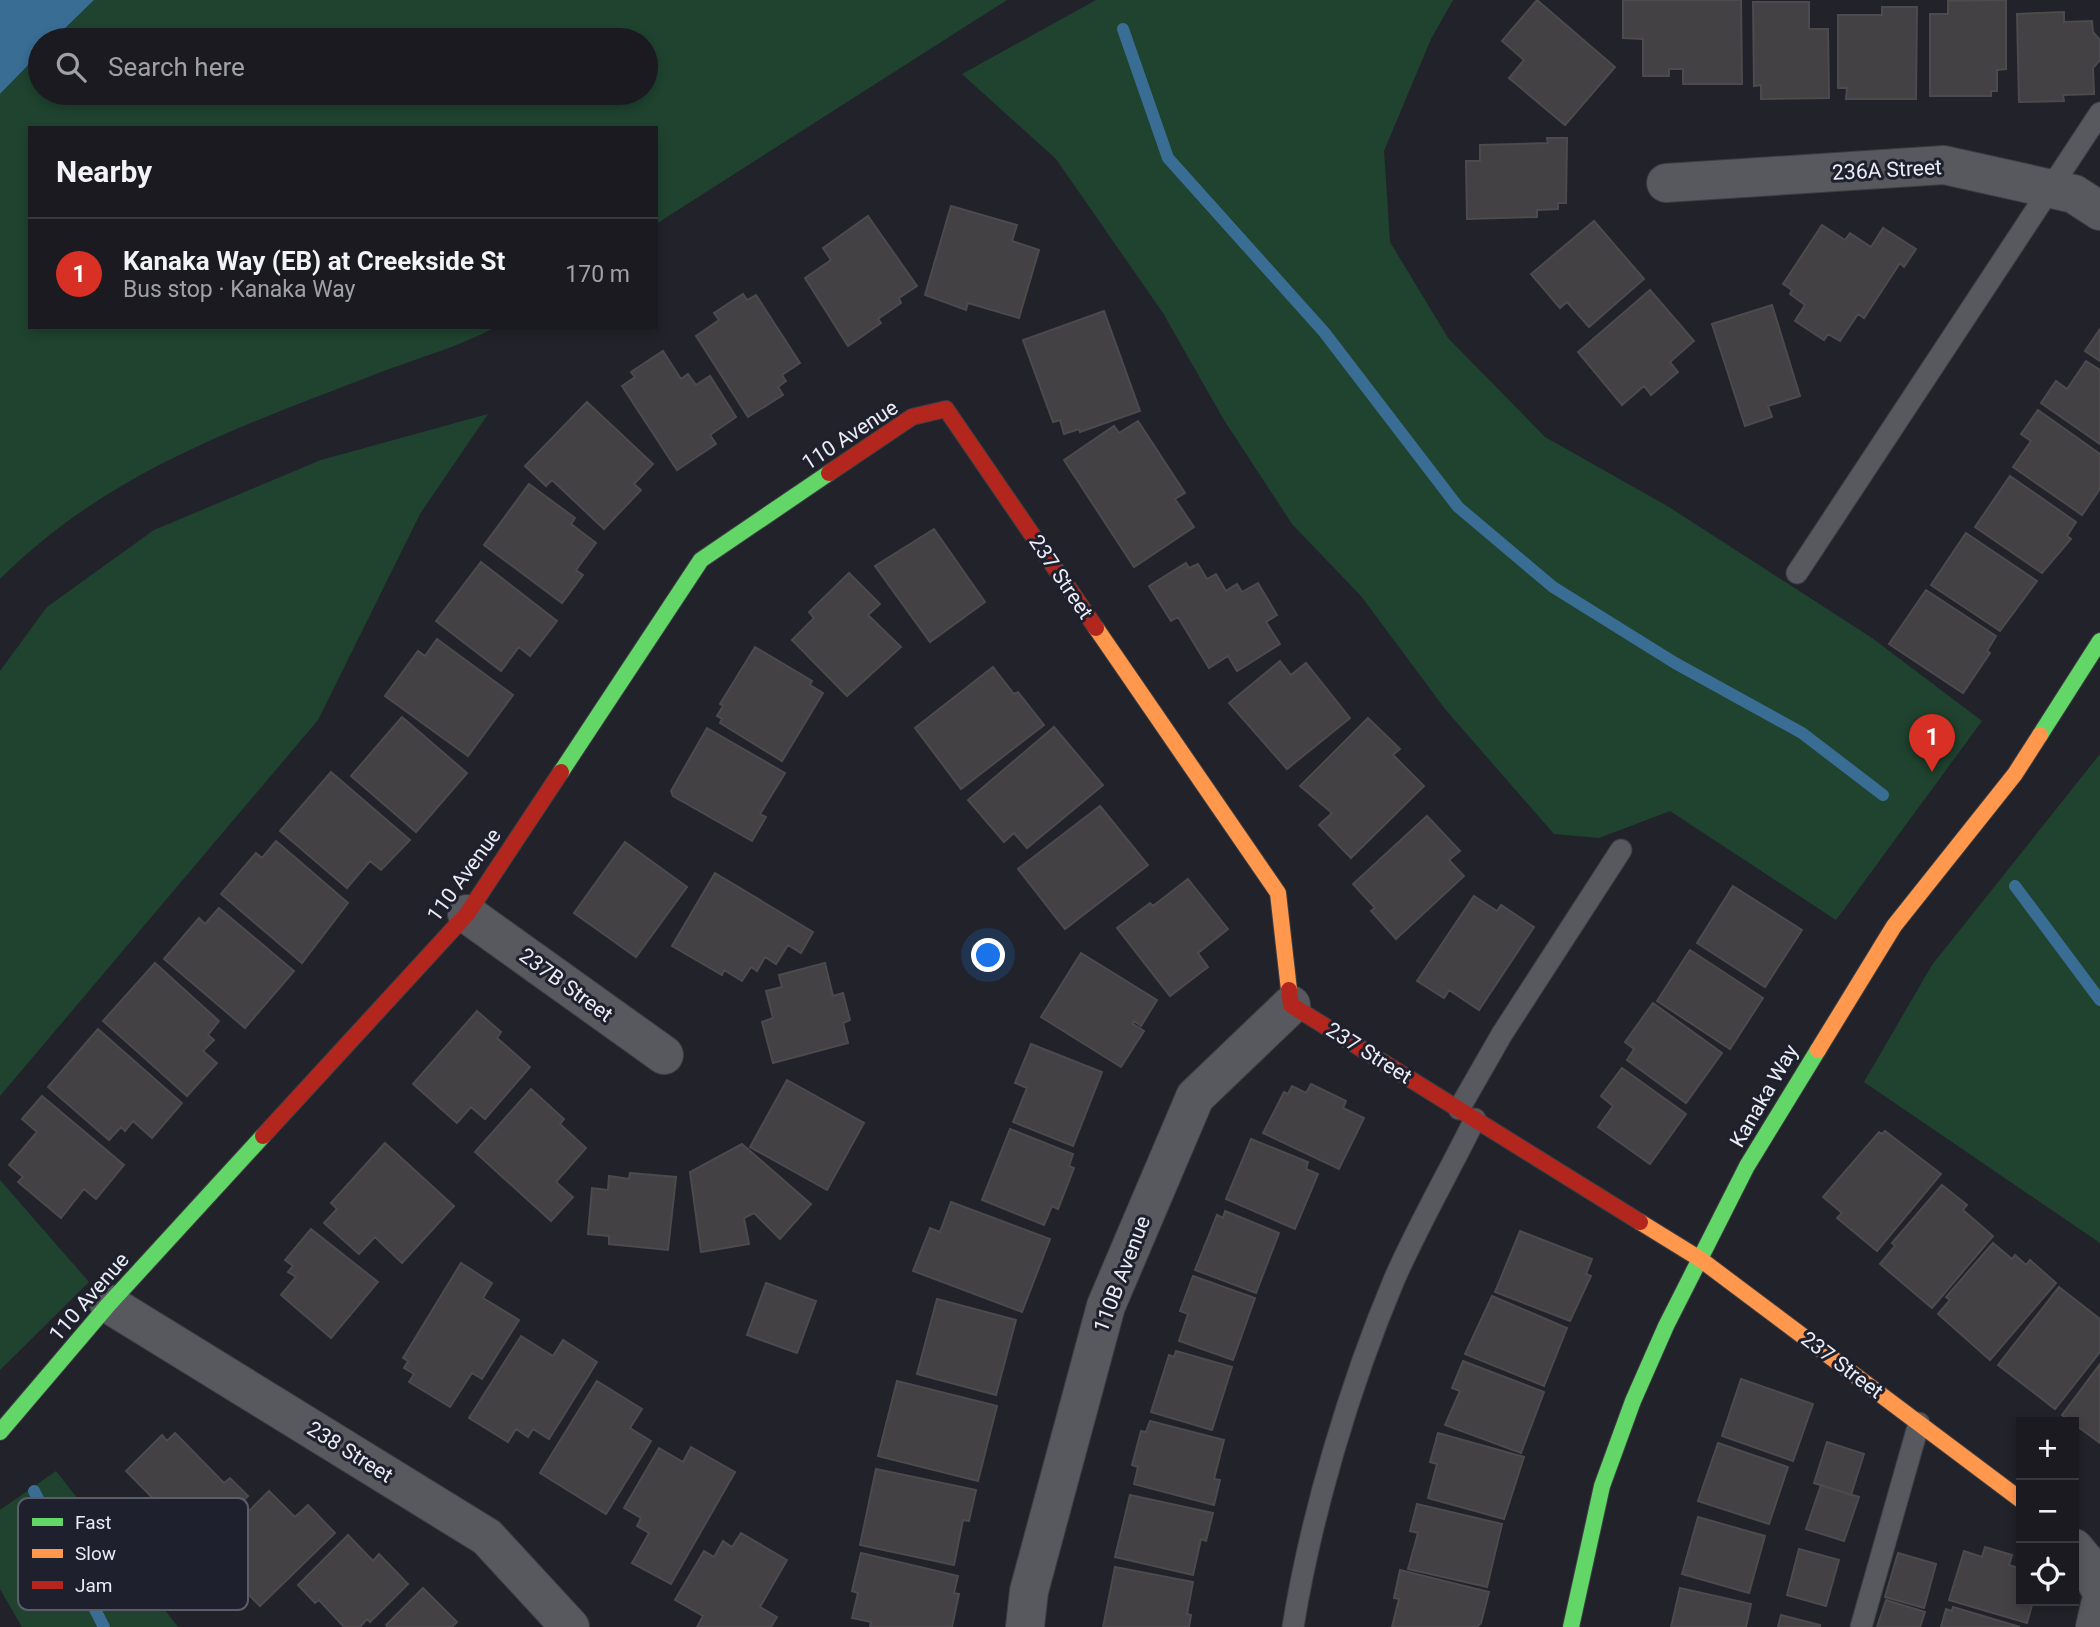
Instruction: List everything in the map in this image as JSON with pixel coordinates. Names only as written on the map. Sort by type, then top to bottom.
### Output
[{"type":"street","name":"236A Street","points":[[1666,183],[1944,165],[2074,194],[2100,211]]},
{"type":"street","name":"110 Avenue","points":[[0,1432],[109,1304],[467,914],[701,560],[904,422],[946,409]]},
{"type":"street","name":"237 Street","points":[[946,409],[1278,892],[1291,1005],[1700,1259],[2016,1496]]},
{"type":"street","name":"Kanaka Way","points":[[1571,1627],[1602,1486],[1633,1401],[1747,1166],[1894,926],[2015,774],[2100,641]]},
{"type":"street","name":"237B Street","points":[[467,914],[664,1055]]},
{"type":"street","name":"110B Avenue","points":[[1026,1627],[1029,1591],[1106,1306],[1195,1097],[1291,1005]]},
{"type":"street","name":"238 Street","points":[[109,1304],[487,1537],[570,1627]]},
{"type":"street","points":[[2079,1554],[2100,1589]]},
{"type":"street","points":[[2095,1627],[2100,1605]]},
{"type":"lane","points":[[1797,573],[2100,113]]},
{"type":"lane","points":[[1293,1627],[1298,1594],[1343,1421],[1394,1280],[1502,1034],[1621,850]]},
{"type":"lane","points":[[1861,1627],[1919,1423]]},
{"type":"green space","points":[[94,0],[1007,0],[658,223],[658,126],[28,126],[28,329],[492,329],[454,346],[278,412],[179,455],[131,480],[86,509],[42,541],[0,579],[0,94],[28,65],[28,105],[658,105],[658,28],[65,28]]},
{"type":"green space","points":[[1096,0],[1453,0],[1431,39],[1384,151],[1390,242],[1448,338],[1545,437],[1669,507],[1872,638],[1982,721],[1836,920],[1670,811],[1599,838],[1554,834],[1445,709],[1361,596],[1292,524],[1224,420],[1163,313],[1056,159],[962,74]]},
{"type":"green space","points":[[488,414],[420,514],[318,720],[0,1096],[0,671],[47,607],[154,530],[321,460]]},
{"type":"green space","points":[[2100,754],[2100,1243],[1864,1082],[1932,965]]},
{"type":"green space","points":[[0,1180],[89,1282],[0,1370]]},
{"type":"green space","points":[[56,1471],[77,1498],[18,1498],[18,1610],[165,1610],[178,1627],[22,1627],[0,1589],[0,1510]]},
{"type":"water","points":[[0,0],[94,0],[65,28],[28,28],[28,65],[0,94]]},
{"type":"building","points":[[1537,0],[1615,67],[1565,125],[1509,78],[1524,60],[1502,41]]},
{"type":"building","points":[[1623,0],[1741,0],[1742,84],[1683,84],[1683,69],[1669,69],[1669,76],[1643,76],[1643,39],[1623,38]]},
{"type":"building","points":[[2006,0],[2006,69],[1997,70],[1997,91],[1991,91],[1991,96],[1930,96],[1930,14],[1948,14],[1948,1]]},
{"type":"building","points":[[1753,2],[1809,2],[1809,29],[1828,29],[1829,98],[1761,99],[1761,85],[1754,86]]},
{"type":"building","points":[[1882,7],[1917,7],[1916,99],[1846,99],[1847,88],[1838,88],[1838,15],[1882,15]]},
{"type":"building","points":[[2064,12],[2064,22],[2092,21],[2093,32],[2100,40],[2100,60],[2093,68],[2094,94],[2063,95],[2064,101],[2019,102],[2017,14]]},
{"type":"building","points":[[1547,138],[1567,138],[1566,203],[1558,203],[1558,209],[1537,210],[1537,217],[1467,219],[1466,161],[1480,161],[1480,145],[1548,143]]},
{"type":"building","points":[[951,206],[1017,225],[1012,241],[1039,250],[1019,318],[968,303],[966,310],[925,295]]},
{"type":"building","points":[[868,216],[917,286],[899,298],[901,303],[878,319],[881,323],[848,346],[805,278],[831,260],[823,248]]},
{"type":"building","points":[[1594,221],[1644,279],[1589,327],[1567,302],[1560,308],[1531,274]]},
{"type":"building","points":[[1822,225],[1845,240],[1850,233],[1871,247],[1883,228],[1916,249],[1904,267],[1900,263],[1864,318],[1858,314],[1840,341],[1828,334],[1824,340],[1795,321],[1805,305],[1790,294],[1792,290],[1783,284]]},
{"type":"building","points":[[1650,290],[1694,341],[1670,362],[1678,372],[1651,395],[1644,386],[1622,405],[1578,352]]},
{"type":"building","points":[[743,294],[747,300],[756,295],[800,363],[782,375],[786,381],[778,387],[783,395],[748,417],[696,336],[719,320],[714,313]]},
{"type":"building","points":[[1772,305],[1800,396],[1768,406],[1772,417],[1745,426],[1712,324]]},
{"type":"building","points":[[1104,311],[1140,411],[1080,432],[1079,429],[1064,434],[1060,420],[1053,422],[1023,340]]},
{"type":"building","points":[[2100,329],[2100,361],[2085,351]]},
{"type":"building","points":[[663,351],[681,379],[688,374],[696,385],[710,376],[736,417],[710,435],[716,444],[677,470],[622,386],[635,377],[631,372]]},
{"type":"building","points":[[2086,361],[2100,370],[2100,444],[2041,403],[2056,381],[2067,389]]},
{"type":"building","points":[[587,402],[653,464],[634,484],[641,490],[604,529],[552,480],[546,486],[525,466]]},
{"type":"building","points":[[2038,410],[2100,454],[2100,489],[2082,515],[2013,467],[2031,441],[2021,434]]},
{"type":"building","points":[[1138,421],[1185,493],[1175,499],[1194,527],[1134,567],[1064,460],[1114,426],[1119,433]]},
{"type":"building","points":[[2010,476],[2076,522],[2067,536],[2071,539],[2042,573],[1975,527]]},
{"type":"building","points":[[529,484],[575,518],[571,524],[596,543],[576,570],[583,575],[562,603],[484,545]]},
{"type":"building","points":[[934,529],[985,602],[930,642],[875,566]]},
{"type":"building","points":[[1966,533],[2037,581],[2000,631],[1931,585]]},
{"type":"building","points":[[481,562],[557,621],[530,656],[519,647],[501,671],[436,621]]},
{"type":"building","points":[[1186,563],[1189,568],[1198,564],[1207,579],[1216,574],[1226,591],[1237,584],[1242,592],[1258,583],[1277,615],[1266,622],[1280,644],[1237,671],[1228,656],[1209,668],[1178,617],[1171,621],[1149,586]]},
{"type":"building","points":[[849,573],[880,604],[868,615],[901,647],[847,696],[792,640],[814,618],[809,612]]},
{"type":"building","points":[[1926,590],[1996,636],[1987,651],[1990,653],[1963,693],[1889,644]]},
{"type":"building","points":[[437,639],[513,695],[468,756],[385,696],[418,651],[425,656]]},
{"type":"building","points":[[755,647],[812,681],[810,685],[823,693],[782,761],[720,723],[722,719],[717,716],[723,706],[720,704]]},
{"type":"building","points":[[1280,661],[1291,675],[1306,663],[1350,718],[1287,769],[1229,703]]},
{"type":"building","points":[[993,667],[1014,694],[1018,692],[1044,725],[961,789],[915,728]]},
{"type":"building","points":[[402,717],[467,773],[416,832],[351,776]]},
{"type":"building","points":[[1368,718],[1400,749],[1393,755],[1424,786],[1351,858],[1319,825],[1332,813],[1300,786]]},
{"type":"building","points":[[1054,727],[1103,785],[1027,848],[1014,833],[1004,842],[968,800]]},
{"type":"building","points":[[707,728],[785,773],[760,814],[766,817],[752,841],[673,796],[671,791]]},
{"type":"building","points":[[331,772],[410,840],[381,870],[370,861],[347,888],[280,831]]},
{"type":"building","points":[[1100,806],[1148,865],[1065,929],[1018,869]]},
{"type":"building","points":[[1427,816],[1460,851],[1449,860],[1464,876],[1396,939],[1371,911],[1375,908],[1353,884]]},
{"type":"building","points":[[276,841],[348,903],[302,963],[221,894],[256,853],[262,858]]},
{"type":"building","points":[[625,842],[687,887],[636,957],[574,913]]},
{"type":"building","points":[[715,873],[813,932],[801,953],[788,945],[776,964],[765,957],[757,971],[751,967],[742,981],[724,970],[722,975],[672,946]]},
{"type":"building","points":[[1188,879],[1228,929],[1198,953],[1208,967],[1170,996],[1117,928],[1150,903],[1153,906]]},
{"type":"building","points":[[1733,886],[1802,930],[1765,987],[1697,943]]},
{"type":"building","points":[[1474,896],[1497,911],[1501,905],[1534,927],[1479,1010],[1449,990],[1444,998],[1417,981]]},
{"type":"building","points":[[219,908],[294,971],[245,1028],[164,959],[199,918],[205,924]]},
{"type":"building","points":[[1690,950],[1763,998],[1730,1049],[1657,1001]]},
{"type":"building","points":[[1081,953],[1157,1000],[1141,1026],[1134,1021],[1133,1024],[1144,1031],[1121,1067],[1041,1017]]},
{"type":"building","points":[[155,963],[219,1021],[208,1035],[214,1040],[203,1051],[217,1063],[187,1096],[103,1021]]},
{"type":"building","points":[[825,963],[833,996],[843,993],[850,1020],[843,1023],[848,1043],[773,1063],[762,1022],[773,1018],[766,991],[782,987],[779,975]]},
{"type":"building","points":[[1653,1003],[1722,1053],[1686,1103],[1627,1060],[1634,1049],[1625,1042]]},
{"type":"building","points":[[477,1011],[501,1032],[497,1038],[530,1067],[485,1119],[471,1107],[457,1123],[413,1084]]},
{"type":"building","points":[[98,1029],[182,1103],[152,1138],[133,1121],[125,1131],[121,1127],[109,1140],[48,1087]]},
{"type":"building","points":[[1031,1044],[1102,1072],[1073,1146],[1013,1122],[1027,1088],[1015,1083]]},
{"type":"building","points":[[1622,1068],[1686,1114],[1650,1164],[1598,1127],[1613,1106],[1601,1096]]},
{"type":"building","points":[[787,1080],[864,1123],[827,1190],[750,1147]]},
{"type":"building","points":[[1311,1084],[1346,1101],[1343,1108],[1364,1118],[1339,1169],[1263,1133],[1284,1092],[1288,1094],[1292,1086],[1306,1093]]},
{"type":"building","points":[[531,1089],[564,1119],[560,1124],[586,1148],[556,1182],[573,1197],[551,1221],[475,1152]]},
{"type":"building","points":[[42,1096],[124,1165],[96,1199],[84,1189],[61,1218],[18,1182],[23,1177],[9,1165],[37,1132],[22,1119]]},
{"type":"building","points":[[1010,1129],[1073,1154],[1069,1166],[1074,1168],[1058,1209],[1052,1206],[1044,1225],[982,1200]]},
{"type":"building","points":[[1885,1131],[1941,1174],[1877,1251],[1837,1218],[1842,1213],[1823,1197],[1879,1132],[1882,1134]]},
{"type":"building","points":[[1251,1139],[1308,1162],[1306,1169],[1318,1174],[1295,1229],[1226,1199]]},
{"type":"building","points":[[385,1143],[454,1206],[402,1263],[375,1237],[359,1254],[324,1223],[337,1209],[331,1203]]},
{"type":"building","points":[[742,1144],[811,1204],[780,1239],[754,1213],[744,1218],[749,1244],[701,1252],[690,1172]]},
{"type":"building","points":[[630,1173],[676,1177],[668,1250],[609,1244],[609,1236],[588,1234],[592,1188],[608,1190],[609,1176],[629,1179]]},
{"type":"building","points":[[1942,1185],[1967,1205],[1963,1210],[1993,1236],[1932,1308],[1880,1264],[1895,1246],[1892,1243]]},
{"type":"building","points":[[951,1202],[1050,1239],[1022,1312],[913,1271],[930,1228],[940,1232]]},
{"type":"building","points":[[1225,1211],[1279,1233],[1256,1293],[1195,1270],[1217,1215],[1223,1218]]},
{"type":"building","points":[[311,1229],[378,1282],[331,1338],[281,1295],[296,1277],[288,1272],[293,1266],[285,1260]]},
{"type":"building","points":[[1520,1231],[1592,1259],[1586,1274],[1591,1276],[1570,1321],[1495,1292]]},
{"type":"building","points":[[1993,1243],[2012,1259],[2015,1255],[2026,1265],[2030,1260],[2056,1283],[1990,1360],[1938,1314],[1950,1300],[1946,1297]]},
{"type":"building","points":[[461,1263],[492,1283],[483,1298],[519,1320],[482,1379],[472,1373],[450,1407],[409,1382],[414,1374],[404,1368],[408,1361],[403,1358]]},
{"type":"building","points":[[1193,1276],[1255,1298],[1233,1360],[1179,1341],[1188,1314],[1180,1311]]},
{"type":"building","points":[[766,1283],[816,1301],[797,1353],[747,1335]]},
{"type":"building","points":[[2059,1287],[2100,1319],[2100,1352],[2055,1409],[1998,1365]]},
{"type":"building","points":[[1492,1296],[1567,1328],[1544,1386],[1465,1354]]},
{"type":"building","points":[[937,1299],[1016,1320],[996,1395],[917,1374]]},
{"type":"building","points":[[521,1336],[553,1356],[563,1340],[597,1362],[549,1439],[533,1429],[528,1437],[516,1429],[508,1442],[469,1418]]},
{"type":"building","points":[[1176,1351],[1232,1367],[1212,1430],[1151,1412],[1169,1355],[1174,1357]]},
{"type":"building","points":[[1463,1361],[1544,1392],[1521,1453],[1445,1425],[1460,1391],[1452,1388]]},
{"type":"building","points":[[2100,1364],[2100,1443],[2079,1428],[2079,1417],[2062,1415]]},
{"type":"building","points":[[1741,1379],[1813,1404],[1793,1461],[1722,1436]]},
{"type":"building","points":[[597,1381],[642,1409],[630,1428],[651,1441],[606,1514],[540,1473]]},
{"type":"building","points":[[897,1381],[997,1406],[978,1481],[878,1456]]},
{"type":"building","points":[[1150,1421],[1224,1440],[1214,1479],[1220,1480],[1214,1505],[1134,1484],[1138,1467],[1132,1465],[1141,1431],[1146,1432]]},
{"type":"building","points":[[175,1433],[224,1483],[230,1478],[248,1496],[153,1498],[126,1471],[162,1435],[167,1441]]},
{"type":"building","points":[[1438,1433],[1524,1457],[1504,1519],[1428,1498],[1437,1464],[1430,1462]]},
{"type":"building","points":[[1827,1442],[1864,1454],[1851,1495],[1814,1483]]},
{"type":"building","points":[[1718,1443],[1788,1467],[1769,1524],[1698,1501]]},
{"type":"building","points":[[691,1447],[735,1472],[671,1584],[632,1563],[649,1533],[637,1526],[641,1518],[624,1508],[659,1448],[683,1462]]},
{"type":"building","points":[[876,1469],[976,1490],[969,1521],[963,1520],[954,1565],[860,1545]]},
{"type":"building","points":[[1821,1485],[1859,1497],[1844,1541],[1806,1529]]},
{"type":"building","points":[[269,1491],[295,1517],[308,1505],[335,1533],[260,1606],[248,1594],[248,1512]]},
{"type":"building","points":[[1130,1495],[1213,1513],[1206,1541],[1201,1539],[1193,1575],[1115,1557]]},
{"type":"building","points":[[1417,1504],[1502,1524],[1487,1587],[1408,1569],[1418,1533],[1410,1531]]},
{"type":"building","points":[[1698,1517],[1765,1536],[1749,1593],[1682,1574]]},
{"type":"building","points":[[741,1533],[787,1560],[760,1607],[777,1617],[771,1627],[697,1627],[703,1616],[675,1600],[704,1551],[714,1557],[723,1541],[732,1547]]},
{"type":"building","points":[[348,1535],[373,1561],[379,1554],[408,1584],[370,1622],[367,1619],[360,1627],[344,1627],[319,1600],[315,1603],[298,1585]]},
{"type":"building","points":[[1985,1547],[2012,1555],[2009,1565],[2016,1567],[2016,1606],[2032,1606],[2027,1623],[1949,1600],[1964,1551],[1982,1557]]},
{"type":"building","points":[[1799,1549],[1839,1560],[1826,1606],[1787,1595]]},
{"type":"building","points":[[861,1553],[958,1576],[954,1593],[959,1594],[952,1627],[870,1627],[871,1622],[852,1618],[858,1593],[852,1591]]},
{"type":"building","points":[[1898,1553],[1936,1564],[1924,1608],[1885,1597]]},
{"type":"building","points":[[1115,1567],[1193,1582],[1187,1614],[1191,1615],[1189,1627],[1103,1627]]},
{"type":"building","points":[[1400,1570],[1489,1592],[1481,1623],[1477,1627],[1392,1627],[1399,1599],[1394,1598]]},
{"type":"building","points":[[423,1588],[457,1622],[452,1627],[388,1627],[386,1625]]},
{"type":"building","points":[[1680,1588],[1751,1604],[1746,1627],[1671,1627]]},
{"type":"building","points":[[1886,1600],[1925,1612],[1920,1627],[1877,1627]]},
{"type":"building","points":[[1953,1607],[2020,1627],[1941,1627],[1946,1609],[1952,1611]]},
{"type":"building","points":[[1781,1615],[1820,1625],[1820,1627],[1778,1627]]},
{"type":"waterway","points":[[1123,29],[1168,158],[1324,332],[1458,507],[1553,587],[1675,663],[1802,733],[1883,795]]},
{"type":"waterway","points":[[2015,886],[2100,1000]]},
{"type":"waterway","points":[[34,1491],[38,1498]]},
{"type":"waterway","points":[[95,1610],[104,1627]]},
{"type":"traffic: fast","points":[[561,772],[701,560],[829,473]]},
{"type":"traffic: fast","points":[[2040,735],[2100,641]]},
{"type":"traffic: fast","points":[[1571,1627],[1602,1486],[1633,1401],[1666,1326],[1747,1166],[1818,1050]]},
{"type":"traffic: fast","points":[[0,1432],[109,1304],[263,1136]]},
{"type":"traffic: slow","points":[[1096,628],[1278,893],[1289,990]]},
{"type":"traffic: slow","points":[[1818,1050],[1894,926],[2015,774],[2040,735]]},
{"type":"traffic: slow","points":[[1640,1222],[1700,1259],[2016,1496]]},
{"type":"traffic: jam","points":[[829,473],[912,417],[946,409],[1096,628]]},
{"type":"traffic: jam","points":[[263,1136],[467,914],[561,772]]},
{"type":"traffic: jam","points":[[1289,990],[1291,1005],[1640,1222]]},
{"type":"place","name":"Kanaka Way (EB) at Creekside St","points":[[1932,772]]}]
